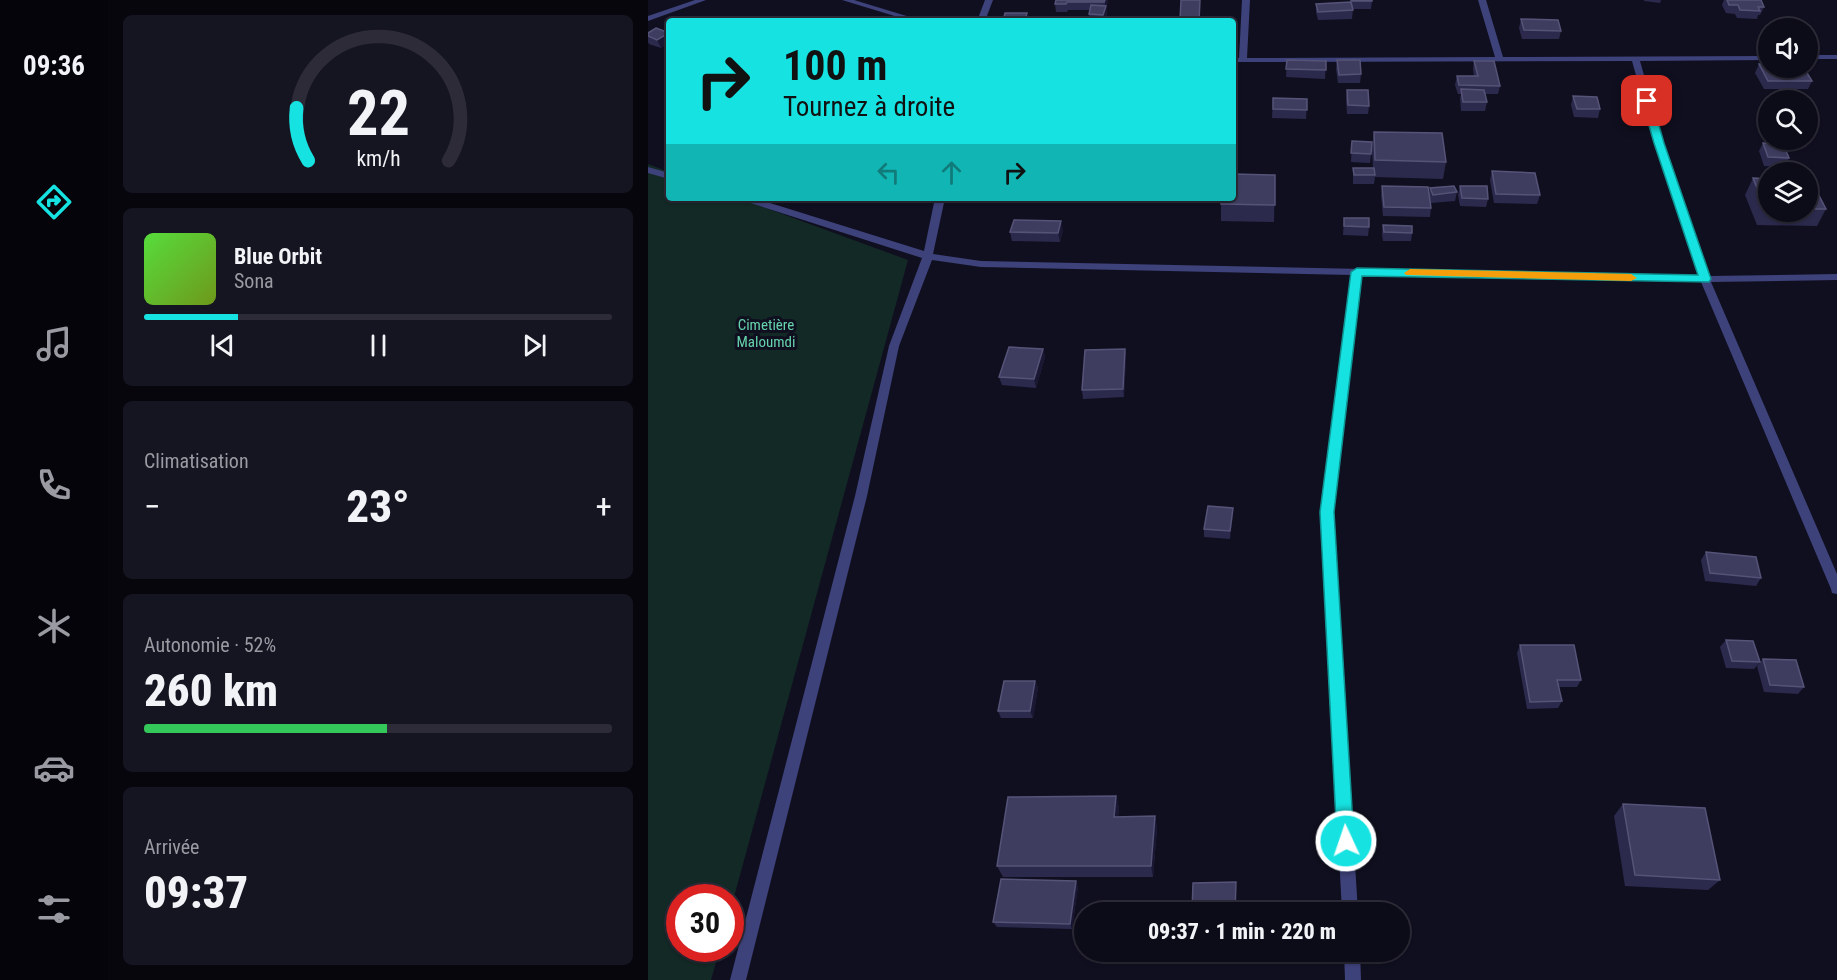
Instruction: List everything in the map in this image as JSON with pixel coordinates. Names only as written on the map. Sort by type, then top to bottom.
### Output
[{"type":"street","points":[[648,19],[702,0]]},
{"type":"street","points":[[846,0],[909,18]]},
{"type":"street","points":[[982,18],[989,0]]},
{"type":"street","points":[[1246,0],[1238,60],[1499,57],[1758,58]]},
{"type":"street","points":[[1482,0],[1499,57]]},
{"type":"street","points":[[1818,57],[1837,57]]},
{"type":"street","points":[[1635,58],[1659,143],[1705,279],[1837,589]]},
{"type":"street","points":[[648,170],[666,175]]},
{"type":"street","points":[[754,201],[928,256],[981,264],[1705,279],[1837,277]]},
{"type":"street","points":[[738,980],[861,496],[894,346],[928,256],[939,201]]},
{"type":"street","points":[[1349,902],[1327,512],[1357,272]]},
{"type":"street","points":[[1352,962],[1353,980]]},
{"type":"green space","name":"Cimetière Maloumdi","points":[[648,164],[666,171],[666,201],[747,201],[908,260],[738,884],[666,884],[666,962],[716,962],[711,980],[648,980]]},
{"type":"building","points":[[1056,0],[1105,0],[1104,2],[1055,4]]},
{"type":"building","points":[[1181,0],[1200,0],[1199,18],[1180,18]]},
{"type":"building","points":[[1727,0],[1761,0],[1764,7],[1758,7],[1760,11],[1740,10],[1738,5],[1729,5]]},
{"type":"building","points":[[1351,2],[1353,10],[1318,12],[1316,4]]},
{"type":"building","points":[[1091,5],[1106,6],[1103,15],[1089,14]]},
{"type":"building","points":[[1005,13],[1027,13],[1026,18],[1004,18]]},
{"type":"building","points":[[1521,19],[1558,20],[1561,31],[1524,30]]},
{"type":"building","points":[[656,28],[666,32],[666,35],[657,40],[648,36],[648,33]]},
{"type":"building","points":[[1287,60],[1326,61],[1326,70],[1286,69]]},
{"type":"building","points":[[1337,60],[1360,60],[1361,74],[1339,75]]},
{"type":"building","points":[[1474,61],[1494,61],[1500,86],[1459,85],[1457,76],[1478,76]]},
{"type":"building","points":[[1766,78],[1810,78],[1812,81],[1768,81]]},
{"type":"building","points":[[1461,89],[1484,90],[1487,102],[1463,102]]},
{"type":"building","points":[[1347,90],[1368,90],[1369,106],[1348,105]]},
{"type":"building","points":[[1573,96],[1597,97],[1600,109],[1577,109]]},
{"type":"building","points":[[1273,98],[1307,99],[1307,110],[1273,109]]},
{"type":"building","points":[[1374,132],[1442,133],[1446,162],[1375,160]]},
{"type":"building","points":[[1352,141],[1372,142],[1371,154],[1351,153]]},
{"type":"building","points":[[1766,150],[1786,150],[1789,158],[1768,157]]},
{"type":"building","points":[[1353,168],[1374,168],[1375,175],[1354,175]]},
{"type":"building","points":[[1492,171],[1535,173],[1540,195],[1496,194]]},
{"type":"building","points":[[1236,174],[1275,175],[1275,205],[1221,204],[1221,201],[1236,201]]},
{"type":"building","points":[[1753,178],[1758,178],[1758,190]]},
{"type":"building","points":[[1382,186],[1428,187],[1431,208],[1384,207]]},
{"type":"building","points":[[1454,186],[1457,192],[1433,195],[1430,188]]},
{"type":"building","points":[[1460,186],[1487,186],[1488,199],[1462,198]]},
{"type":"building","points":[[1818,194],[1826,209],[1818,209]]},
{"type":"building","points":[[1344,218],[1369,218],[1369,227],[1344,226]]},
{"type":"building","points":[[1014,220],[1061,221],[1058,233],[1010,232]]},
{"type":"building","points":[[1383,225],[1412,226],[1412,233],[1384,232]]},
{"type":"building","points":[[1009,347],[1043,349],[1034,379],[999,377]]},
{"type":"building","points":[[1125,349],[1123,389],[1082,390],[1085,350]]},
{"type":"building","points":[[1208,506],[1233,508],[1230,531],[1204,529]]},
{"type":"building","points":[[1706,552],[1756,557],[1761,578],[1710,573]]},
{"type":"building","points":[[1726,640],[1753,641],[1760,662],[1732,661]]},
{"type":"building","points":[[1520,645],[1574,645],[1581,680],[1557,680],[1562,701],[1530,702]]},
{"type":"building","points":[[1763,659],[1796,660],[1804,687],[1770,685]]},
{"type":"building","points":[[1004,681],[1035,681],[1030,711],[998,711]]},
{"type":"building","points":[[1116,796],[1114,817],[1155,816],[1151,866],[997,866],[1008,797]]},
{"type":"building","points":[[1623,804],[1705,808],[1720,880],[1635,875]]},
{"type":"building","points":[[1001,879],[1076,881],[1070,924],[993,922]]},
{"type":"building","points":[[1236,882],[1235,902],[1192,902],[1193,883]]},
{"type":"slow traffic","points":[[1410,273],[1631,278]]},
{"type":"route","points":[[1346,841],[1327,512],[1357,272],[1705,279],[1647,101]]}]
